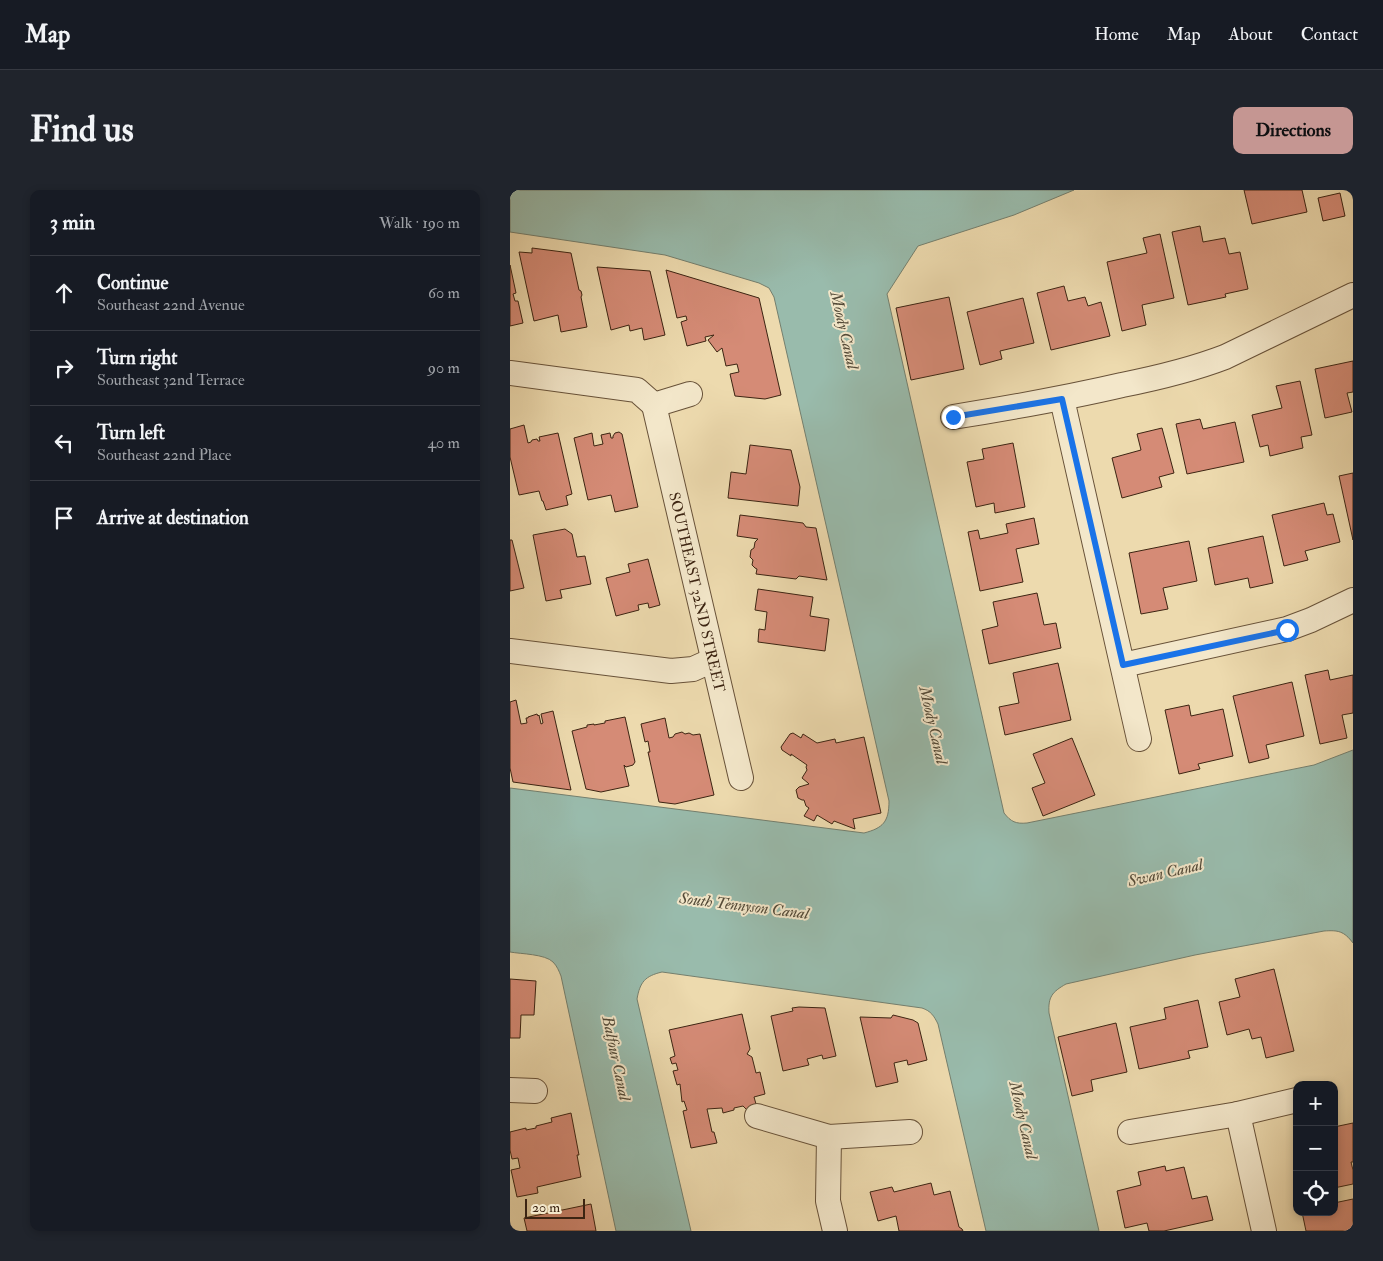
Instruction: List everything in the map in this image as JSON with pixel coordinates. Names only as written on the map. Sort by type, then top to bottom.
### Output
[{"type":"street","points":[[953,417],[1062,399],[1203,366],[1353,295]]},
{"type":"street","points":[[510,372],[637,390],[654,405],[690,394]]},
{"type":"street","points":[[1062,399],[1139,739]]},
{"type":"street","name":"SOUTHEAST 32ND STREET","points":[[654,405],[741,778]]},
{"type":"street","points":[[1123,665],[1287,630],[1353,600]]},
{"type":"street","points":[[510,651],[671,671],[693,669],[713,660]]},
{"type":"street","points":[[510,1090],[535,1091]]},
{"type":"street","points":[[1130,1132],[1238,1114],[1293,1101]]},
{"type":"street","points":[[1238,1114],[1264,1231]]},
{"type":"street","points":[[757,1116],[829,1138],[910,1132]]},
{"type":"street","points":[[829,1138],[828,1200],[835,1231]]},
{"type":"water","points":[[510,190],[1074,190],[1014,215],[918,246],[887,294],[1004,813],[1014,822],[1027,823],[1314,765],[1353,750],[1353,943],[1340,932],[1324,931],[1195,955],[1066,984],[1057,990],[1050,999],[1049,1013],[1099,1231],[986,1231],[938,1024],[934,1016],[928,1011],[922,1008],[662,972],[644,981],[637,999],[691,1231],[616,1231],[561,976],[556,965],[549,959],[510,952],[510,788],[864,833],[876,829],[884,823],[888,814],[889,801],[774,297],[769,288],[759,283],[665,255],[510,232]]},
{"type":"building","points":[[1244,190],[1302,190],[1307,212],[1252,224]]},
{"type":"building","points":[[1340,193],[1345,216],[1323,221],[1318,198]]},
{"type":"building","points":[[1200,226],[1203,242],[1225,238],[1229,254],[1240,252],[1248,289],[1225,294],[1226,297],[1188,305],[1172,232]]},
{"type":"building","points":[[1160,234],[1174,298],[1142,305],[1146,325],[1122,331],[1107,262],[1147,253],[1143,238]]},
{"type":"building","points":[[532,248],[571,253],[579,290],[582,295],[587,327],[561,332],[558,315],[534,321],[519,252],[532,253]]},
{"type":"building","points":[[510,265],[516,293],[513,294],[515,301],[518,301],[523,323],[510,326]]},
{"type":"building","points":[[597,267],[650,271],[665,335],[644,340],[642,328],[630,331],[629,325],[611,330]]},
{"type":"building","points":[[666,270],[759,298],[781,395],[765,399],[735,396],[730,374],[739,372],[737,364],[726,366],[722,348],[717,352],[708,340],[714,335],[705,337],[706,341],[687,346],[681,322],[687,320],[686,316],[677,318]]},
{"type":"building","points":[[1064,286],[1068,301],[1085,297],[1088,306],[1101,302],[1110,336],[1051,350],[1037,293]]},
{"type":"building","points":[[949,297],[964,369],[911,380],[896,308]]},
{"type":"building","points":[[1023,298],[1034,343],[1000,351],[1002,359],[980,365],[967,312]]},
{"type":"building","points":[[1353,361],[1353,392],[1347,393],[1352,412],[1325,418],[1315,369]]},
{"type":"building","points":[[1300,381],[1312,435],[1301,437],[1303,448],[1270,456],[1268,445],[1260,447],[1252,415],[1282,408],[1276,386]]},
{"type":"building","points":[[1200,419],[1203,429],[1235,422],[1244,462],[1187,474],[1176,424]]},
{"type":"building","points":[[524,425],[528,443],[537,439],[540,441],[539,437],[558,433],[572,494],[566,496],[568,505],[546,510],[539,491],[519,495],[510,457],[510,429]]},
{"type":"building","points":[[1162,428],[1174,473],[1159,477],[1162,487],[1122,498],[1112,458],[1141,450],[1137,434]]},
{"type":"building","points":[[619,432],[622,434],[638,507],[615,512],[611,495],[588,500],[574,438],[592,433],[594,446],[603,444],[601,435],[610,433],[611,438],[613,438],[615,433]]},
{"type":"building","points":[[1013,443],[1025,507],[995,513],[994,503],[976,507],[967,462],[984,459],[982,449]]},
{"type":"building","points":[[750,445],[791,450],[800,487],[798,506],[728,498],[731,472],[746,474]]},
{"type":"building","points":[[1353,473],[1353,540],[1339,476]]},
{"type":"building","points":[[1324,503],[1327,515],[1333,514],[1340,542],[1305,551],[1308,560],[1284,566],[1272,515]]},
{"type":"building","points":[[740,515],[803,523],[806,527],[816,528],[827,580],[799,576],[796,579],[756,574],[757,569],[752,565],[753,560],[750,557],[751,550],[758,539],[737,536]]},
{"type":"building","points":[[1034,518],[1039,544],[1016,549],[1023,582],[980,591],[968,532],[978,530],[980,539],[1008,533],[1006,524]]},
{"type":"building","points":[[565,529],[572,534],[577,557],[585,556],[591,584],[560,590],[562,598],[546,601],[533,535]]},
{"type":"building","points":[[1263,536],[1273,583],[1250,588],[1248,578],[1215,585],[1208,548]]},
{"type":"building","points":[[510,540],[512,540],[524,588],[510,591]]},
{"type":"building","points":[[1189,541],[1197,581],[1163,588],[1168,609],[1141,614],[1129,553]]},
{"type":"building","points":[[648,559],[660,605],[649,608],[648,603],[638,605],[639,610],[616,616],[606,578],[630,572],[628,564]]},
{"type":"building","points":[[758,589],[813,597],[810,616],[829,619],[825,651],[758,642],[759,629],[765,630],[767,612],[755,610]]},
{"type":"building","points":[[1037,593],[1044,625],[1056,623],[1061,648],[989,664],[982,630],[998,626],[993,602]]},
{"type":"building","points":[[1058,663],[1071,720],[1005,735],[999,707],[1019,703],[1013,673]]},
{"type":"building","points":[[1328,670],[1330,680],[1353,675],[1353,713],[1342,715],[1347,738],[1320,744],[1305,675]]},
{"type":"building","points":[[1292,682],[1304,736],[1266,745],[1269,758],[1249,763],[1233,696]]},
{"type":"building","points":[[516,700],[521,724],[527,723],[526,718],[537,714],[541,724],[543,723],[541,714],[553,711],[571,790],[513,782],[510,768],[510,702]]},
{"type":"building","points":[[1189,705],[1191,716],[1223,709],[1233,756],[1198,764],[1200,769],[1179,774],[1165,710]]},
{"type":"building","points":[[625,717],[635,762],[633,765],[626,767],[624,765],[629,786],[601,792],[586,789],[572,731],[587,727],[587,725],[605,723],[605,721]]},
{"type":"building","points":[[665,718],[669,738],[682,732],[693,735],[700,734],[714,795],[675,804],[659,802],[648,752],[650,752],[648,741],[645,742],[641,724]]},
{"type":"building","points":[[793,733],[801,738],[803,734],[817,743],[835,739],[836,743],[864,737],[881,813],[853,819],[855,829],[834,821],[832,824],[817,815],[814,821],[804,816],[809,808],[804,800],[798,798],[796,790],[809,784],[802,778],[807,770],[807,765],[782,750],[781,747],[790,734]]},
{"type":"building","points":[[1072,738],[1095,795],[1043,816],[1032,788],[1045,783],[1033,754]]},
{"type":"building","points":[[1274,969],[1294,1051],[1266,1058],[1261,1037],[1252,1039],[1249,1029],[1227,1035],[1219,1002],[1240,997],[1235,979]]},
{"type":"building","points":[[510,979],[536,981],[534,1015],[521,1015],[520,1038],[510,1038]]},
{"type":"building","points":[[1198,1000],[1208,1047],[1188,1051],[1190,1058],[1139,1069],[1130,1027],[1166,1019],[1164,1008]]},
{"type":"building","points":[[792,1008],[825,1008],[836,1056],[823,1059],[822,1055],[807,1059],[809,1065],[783,1071],[771,1016],[793,1011]]},
{"type":"building","points":[[742,1014],[750,1049],[747,1054],[752,1057],[756,1073],[760,1072],[765,1094],[754,1097],[756,1104],[753,1108],[747,1110],[743,1106],[723,1113],[722,1108],[707,1109],[712,1132],[714,1132],[717,1143],[691,1148],[683,1111],[687,1110],[684,1101],[682,1102],[680,1084],[677,1085],[673,1071],[678,1070],[676,1063],[672,1064],[670,1058],[675,1056],[669,1030]]},
{"type":"building","points":[[893,1015],[918,1023],[927,1060],[908,1065],[907,1060],[894,1063],[898,1082],[876,1087],[860,1017],[891,1018]]},
{"type":"building","points":[[1116,1023],[1127,1072],[1091,1080],[1093,1091],[1072,1096],[1058,1037]]},
{"type":"building","points":[[571,1113],[581,1177],[537,1187],[538,1193],[517,1197],[511,1170],[520,1168],[518,1158],[512,1159],[510,1132],[526,1128],[526,1130],[536,1128],[536,1126],[552,1122],[551,1118]]},
{"type":"building","points":[[1353,1123],[1353,1162],[1351,1162],[1353,1184],[1338,1187],[1338,1171],[1338,1126]]},
{"type":"building","points":[[1165,1166],[1166,1171],[1184,1167],[1192,1199],[1207,1196],[1213,1220],[1164,1231],[1149,1231],[1147,1223],[1125,1228],[1117,1191],[1141,1185],[1138,1172]]},
{"type":"building","points":[[931,1183],[934,1195],[950,1191],[959,1227],[963,1231],[899,1231],[896,1216],[878,1221],[870,1192],[892,1187],[894,1192]]},
{"type":"building","points":[[1353,1199],[1353,1231],[1306,1231],[1303,1216],[1338,1216],[1338,1202]]},
{"type":"building","points":[[591,1204],[596,1231],[527,1231],[524,1218]]},
{"type":"route","points":[[953,417],[1062,399],[1123,665],[1287,630]]},
{"type":"water label","name":"Moody Canal","points":[[845,330]]},
{"type":"water label","name":"Moody Canal","points":[[934,725]]},
{"type":"water label","name":"Swan Canal","points":[[1165,872]]},
{"type":"water label","name":"South Tennyson Canal","points":[[744,905]]},
{"type":"water label","name":"Balfour Canal","points":[[617,1058]]},
{"type":"water label","name":"Moody Canal","points":[[1024,1120]]}]
